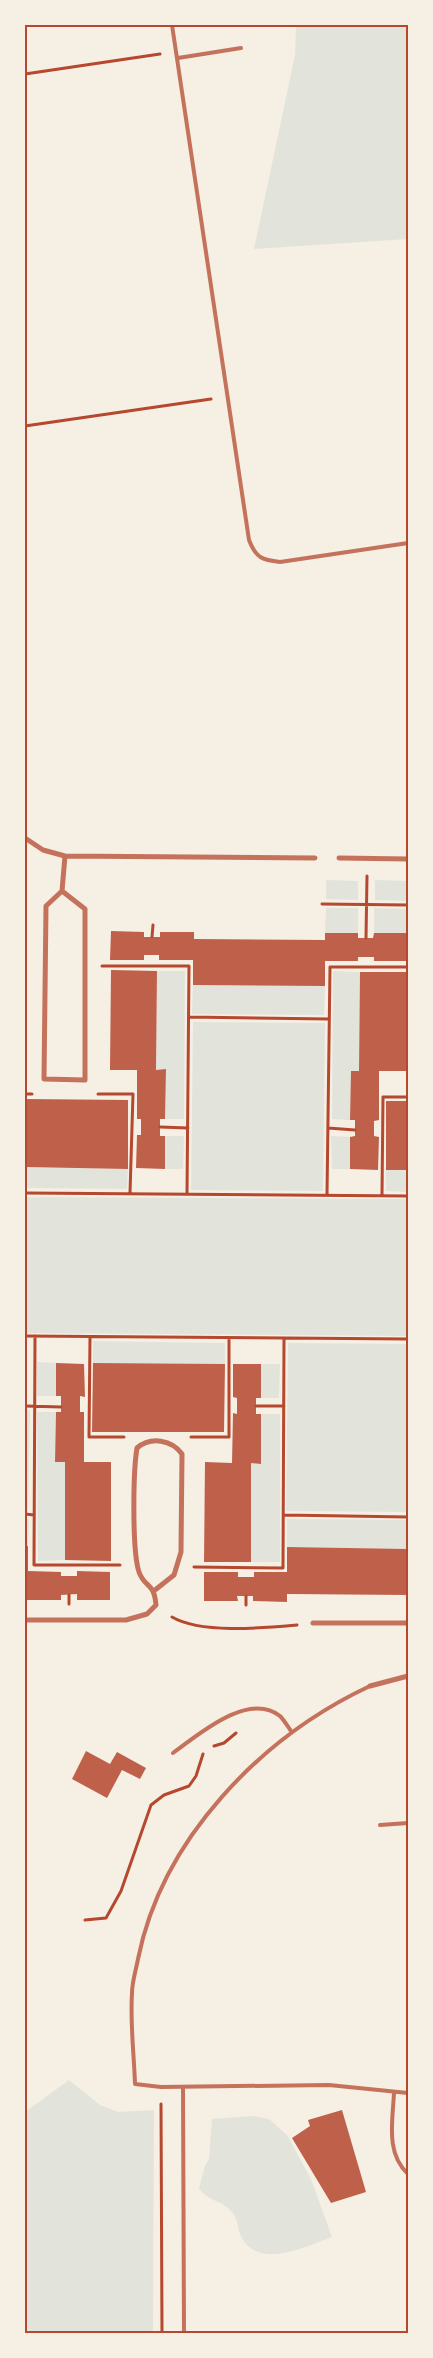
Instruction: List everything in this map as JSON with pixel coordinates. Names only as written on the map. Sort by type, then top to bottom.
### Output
[{"type":"street","points":[[25,838],[43,850],[65,856],[315,858]]},
{"type":"street","points":[[62,892],[85,909],[85,1080],[44,1078],[46,906],[62,892],[65,856]]},
{"type":"street","points":[[339,858],[408,860]]},
{"type":"street","points":[[25,1620],[126,1620],[147,1614],[156,1605],[155,1590],[139,1573],[137,1560],[136,1466],[137,1448],[147,1442],[156,1441],[168,1442],[176,1446],[182,1454],[180,1552],[174,1575],[155,1590]]},
{"type":"street","points":[[313,1623],[408,1624]]},
{"type":"street","points":[[370,1686],[408,1676]]},
{"type":"lane","points":[[172,25],[249,540],[254,552],[265,560],[280,562],[408,543]]},
{"type":"lane","points":[[178,58],[242,48]]},
{"type":"lane","points":[[370,1686],[346,1697],[291,1732],[213,1807],[192,1835],[171,1871],[151,1914],[141,1946],[132,1992],[135,2084],[161,2087],[329,2085],[408,2093]]},
{"type":"lane","points":[[173,1752],[209,1727],[243,1710],[269,1710],[280,1716],[291,1732]]},
{"type":"lane","points":[[380,1825],[408,1823]]},
{"type":"lane","points":[[183,2087],[184,2333]]},
{"type":"lane","points":[[394,2092],[392,2148],[398,2163],[408,2174]]},
{"type":"path","points":[[25,74],[176,52]]},
{"type":"path","points":[[25,426],[229,397]]},
{"type":"path","points":[[366,938],[367,876]]},
{"type":"path","points":[[322,904],[408,905]]},
{"type":"path","points":[[152,937],[153,925]]},
{"type":"path","points":[[98,966],[189,966],[188,1194]]},
{"type":"path","points":[[327,1195],[330,967],[408,967]]},
{"type":"path","points":[[190,1017],[329,1019]]},
{"type":"path","points":[[25,1094],[32,1094]]},
{"type":"path","points":[[98,1094],[132,1094],[130,1193]]},
{"type":"path","points":[[382,1195],[383,1097],[408,1096]]},
{"type":"path","points":[[160,1128],[188,1128]]},
{"type":"path","points":[[328,1128],[355,1130]]},
{"type":"path","points":[[25,1192],[408,1196]]},
{"type":"path","points":[[25,1336],[408,1339]]},
{"type":"path","points":[[35,1336],[34,1565],[124,1565]]},
{"type":"path","points":[[90,1337],[89,1436],[127,1436]]},
{"type":"path","points":[[191,1437],[229,1437],[228,1338]]},
{"type":"path","points":[[191,1567],[283,1568],[284,1339]]},
{"type":"path","points":[[25,1406],[61,1406]]},
{"type":"path","points":[[256,1406],[284,1406]]},
{"type":"path","points":[[25,1514],[34,1514]]},
{"type":"path","points":[[284,1515],[408,1517]]},
{"type":"path","points":[[246,1596],[246,1605]]},
{"type":"path","points":[[172,1616],[183,1623],[245,1629],[313,1623]]},
{"type":"path","points":[[210,1747],[224,1743],[238,1730]]},
{"type":"path","points":[[85,1920],[106,1918],[121,1891],[151,1805],[164,1795],[189,1786],[196,1776],[204,1752]]},
{"type":"path","points":[[161,2098],[162,2333]]},
{"type":"shaded area","points":[[296,25],[408,25],[408,239],[254,249],[295,55]]},
{"type":"shaded area","points":[[326,880],[358,881],[358,900],[326,899]]},
{"type":"shaded area","points":[[375,880],[408,881],[408,901],[375,900]]},
{"type":"shaded area","points":[[326,908],[358,908],[358,933],[325,933]]},
{"type":"shaded area","points":[[374,908],[408,909],[407,933],[374,933]]},
{"type":"shaded area","points":[[157,971],[185,971],[184,1119],[165,1119],[166,1070],[156,1070]]},
{"type":"shaded area","points":[[333,971],[360,972],[359,1071],[351,1071],[350,1120],[332,1119]]},
{"type":"shaded area","points":[[193,985],[325,986],[324,1015],[192,1014]]},
{"type":"shaded area","points":[[193,1022],[325,1023],[323,1191],[191,1190]]},
{"type":"shaded area","points":[[165,1136],[184,1136],[183,1169],[165,1169]]},
{"type":"shaded area","points":[[331,1136],[350,1137],[350,1169],[332,1169]]},
{"type":"shaded area","points":[[25,1167],[128,1169],[127,1189],[25,1188]]},
{"type":"shaded area","points":[[386,1170],[408,1170],[408,1192],[386,1191]]},
{"type":"shaded area","points":[[25,1197],[408,1199],[408,1336],[25,1333]]},
{"type":"shaded area","points":[[93,1341],[225,1343],[225,1364],[93,1363]]},
{"type":"shaded area","points":[[288,1343],[408,1344],[408,1512],[286,1511]]},
{"type":"shaded area","points":[[37,1362],[56,1363],[56,1396],[37,1396]]},
{"type":"shaded area","points":[[261,1364],[280,1364],[279,1398],[261,1398]]},
{"type":"shaded area","points":[[25,1410],[30,1410],[28,1510],[25,1510]]},
{"type":"shaded area","points":[[37,1412],[56,1412],[55,1462],[65,1462],[65,1560],[38,1561]]},
{"type":"shaded area","points":[[261,1414],[280,1414],[280,1562],[251,1562],[251,1463],[261,1463]]},
{"type":"shaded area","points":[[25,1519],[29,1519],[28,1546],[25,1546]]},
{"type":"shaded area","points":[[287,1519],[408,1520],[408,1549],[287,1547]]},
{"type":"shaded area","points":[[69,2080],[100,2105],[118,2112],[154,2110],[153,2333],[25,2333],[25,2112]]},
{"type":"shaded area","points":[[253,2116],[269,2119],[287,2135],[311,2179],[332,2237],[285,2253],[261,2253],[251,2249],[243,2240],[236,2218],[232,2212],[224,2205],[206,2196],[199,2188],[209,2159],[212,2119]]},
{"type":"building","points":[[111,931],[144,932],[144,937],[160,937],[160,932],[194,932],[194,939],[325,940],[325,933],[358,933],[358,938],[373,938],[374,933],[407,933],[407,961],[374,961],[374,957],[358,957],[358,961],[325,961],[325,986],[193,985],[193,960],[159,960],[159,955],[144,955],[144,960],[110,960]]},
{"type":"building","points":[[111,970],[157,971],[156,1070],[166,1069],[165,1119],[160,1119],[160,1136],[165,1136],[165,1169],[136,1168],[137,1135],[141,1135],[141,1119],[137,1119],[137,1070],[110,1070]]},
{"type":"building","points":[[360,972],[407,972],[407,1071],[379,1071],[379,1120],[374,1121],[374,1136],[379,1137],[378,1170],[350,1169],[350,1137],[355,1136],[355,1120],[350,1120],[351,1071],[359,1071]]},
{"type":"building","points":[[25,1099],[128,1100],[128,1169],[25,1167]]},
{"type":"building","points":[[386,1101],[408,1101],[408,1170],[386,1170]]},
{"type":"building","points":[[56,1363],[84,1364],[85,1397],[80,1396],[80,1412],[84,1412],[84,1462],[111,1462],[111,1561],[65,1560],[65,1462],[55,1462],[56,1412],[61,1412],[61,1396],[56,1396]]},
{"type":"building","points":[[93,1363],[225,1364],[224,1432],[92,1432]]},
{"type":"building","points":[[233,1364],[261,1364],[261,1398],[256,1398],[256,1414],[261,1414],[261,1464],[251,1463],[251,1562],[204,1562],[205,1462],[232,1463],[233,1413],[237,1414],[237,1398],[233,1397]]},
{"type":"building","points":[[25,1546],[28,1546],[28,1571],[61,1572],[61,1576],[77,1576],[77,1571],[110,1572],[110,1600],[77,1600],[77,1594],[61,1595],[61,1600],[27,1600],[27,1593],[25,1593]]},
{"type":"building","points":[[287,1547],[408,1549],[408,1595],[287,1594],[287,1602],[253,1601],[253,1596],[237,1596],[238,1601],[204,1601],[204,1572],[238,1572],[238,1577],[254,1577],[254,1572],[287,1572]]},
{"type":"building","points":[[86,1751],[110,1764],[117,1752],[146,1768],[140,1779],[122,1770],[107,1798],[72,1779]]},
{"type":"building","points":[[342,2110],[366,2192],[331,2203],[292,2138],[310,2126],[308,2120]]}]
